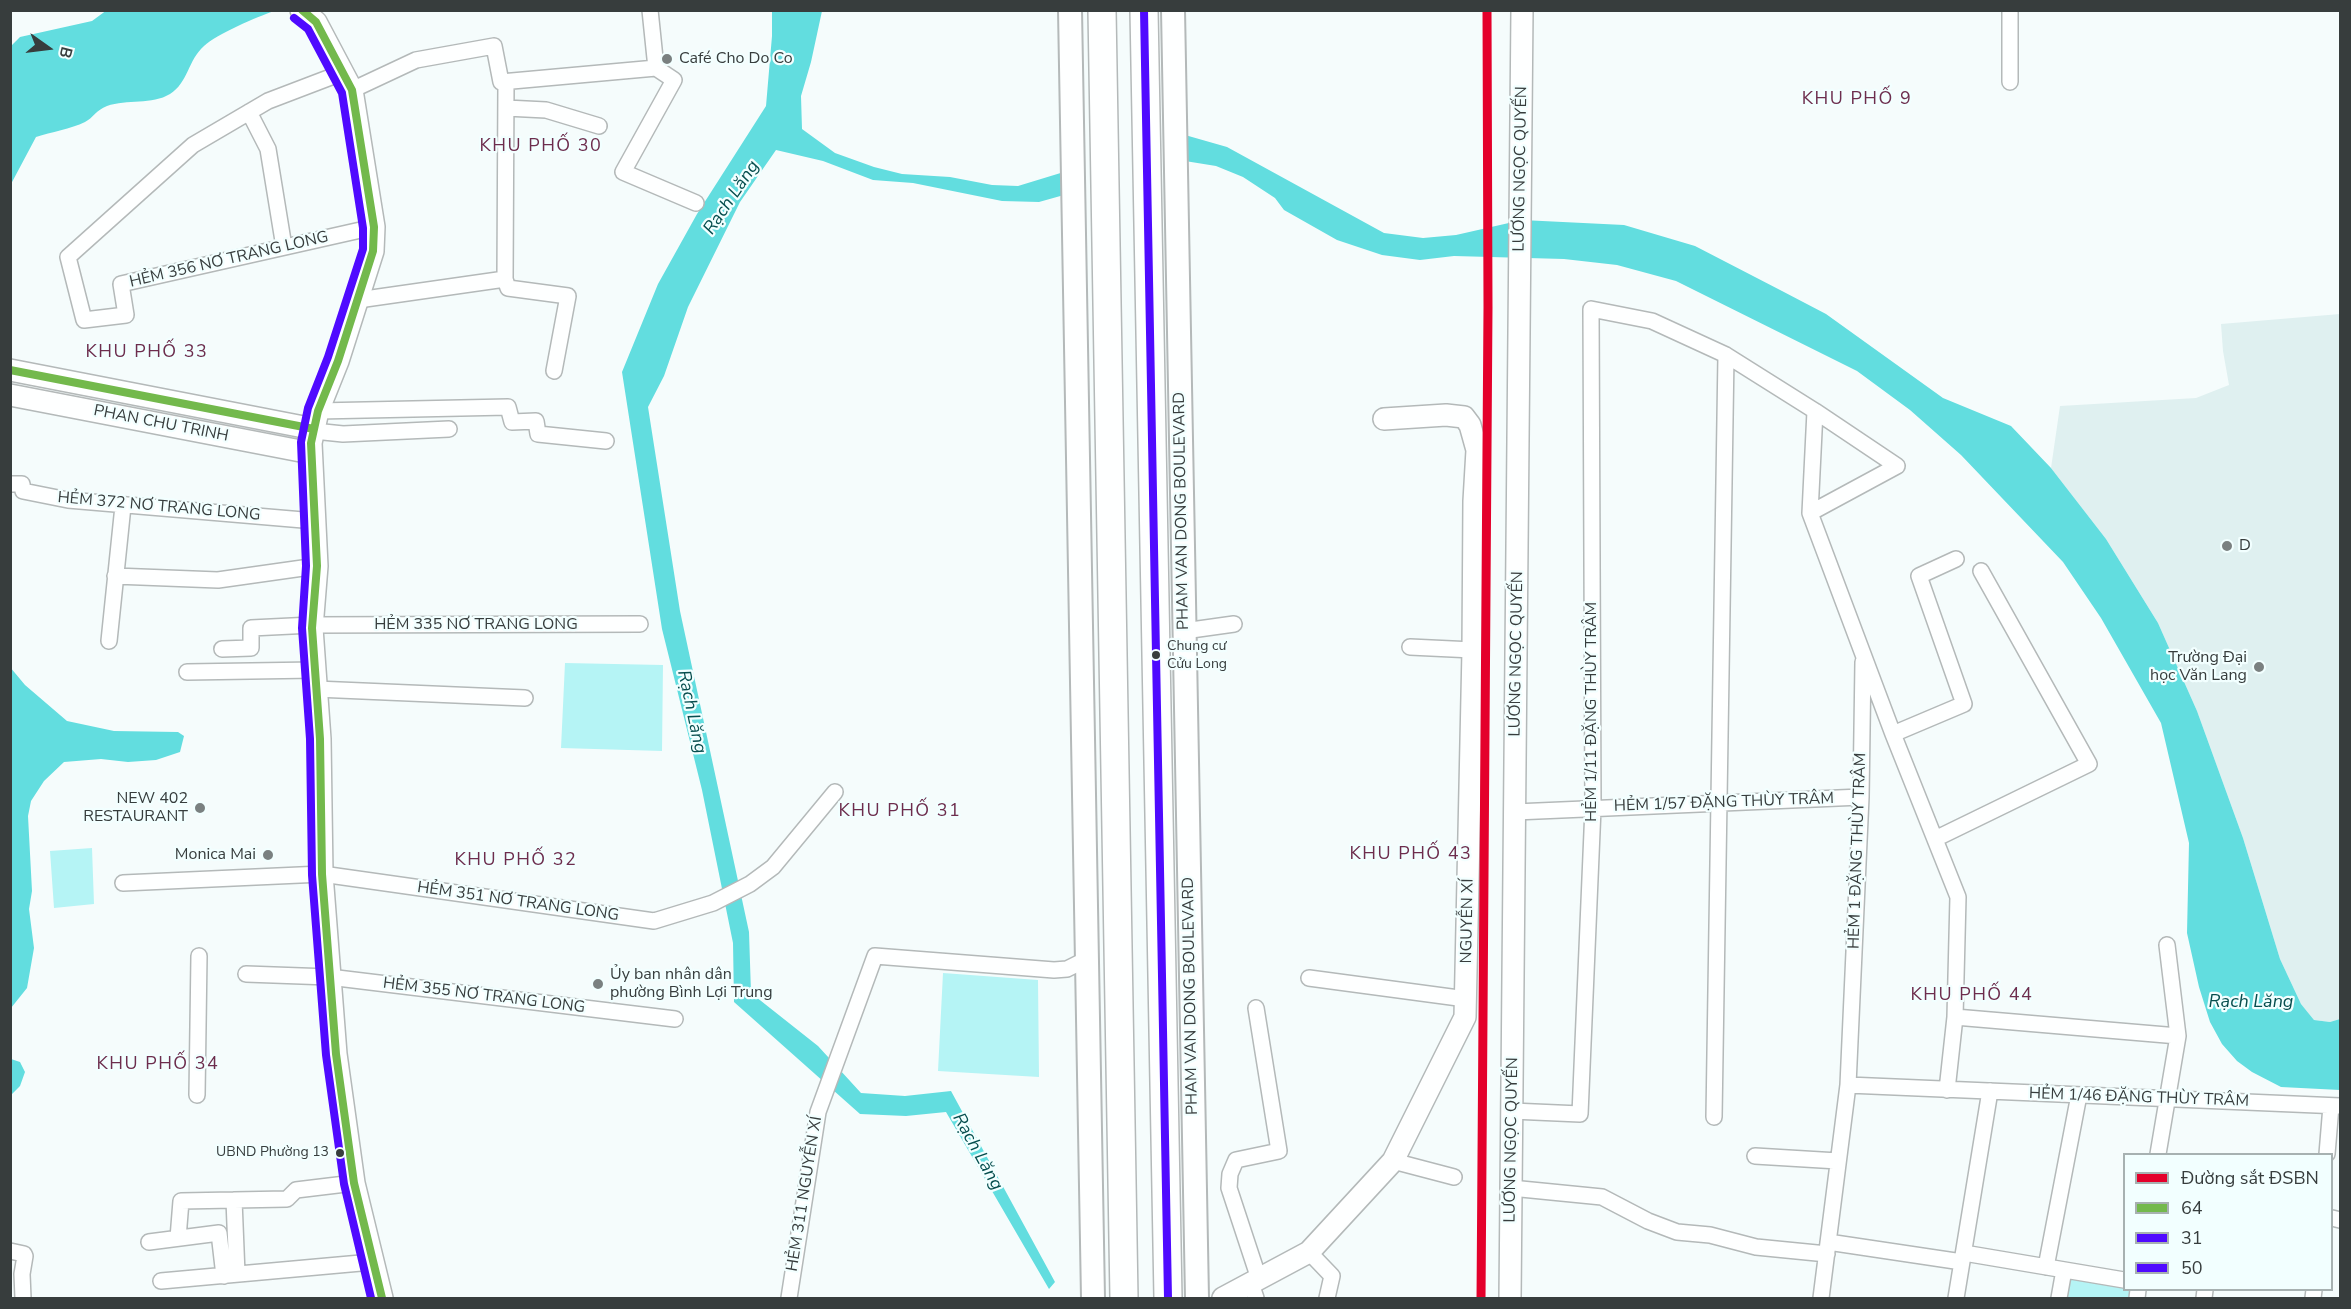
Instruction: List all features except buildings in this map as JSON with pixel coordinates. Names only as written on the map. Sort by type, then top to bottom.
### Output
[{"type":"highway","points":[[1102,10],[1124,1299]]},
{"type":"highway","name":"PHAM VAN DONG BOULEVARD","points":[[1144,10],[1168,1299]]},
{"type":"main road","points":[[1070,10],[1094,1299]]},
{"type":"main road","name":"PHAM VAN DONG BOULEVARD","points":[[1173,10],[1197,1299]]},
{"type":"main road","points":[[1089,1066],[1120,1065]]},
{"type":"street","points":[[650,10],[656,68]]},
{"type":"street","name":"LƯƠNG NGỌC QUYẾN","points":[[1510,1299],[1522,10]]},
{"type":"street","points":[[2010,10],[2010,82]]},
{"type":"street","points":[[312,14],[348,81],[374,227],[373,251],[316,424],[311,453],[317,566],[312,625],[320,739],[322,874],[339,1085],[354,1183],[382,1299]]},
{"type":"street","points":[[284,247],[268,149],[249,112],[268,101],[348,81],[416,60],[494,46],[501,82],[656,68],[674,80],[623,172],[696,203]]},
{"type":"street","points":[[506,82],[505,279],[508,288],[568,296],[554,371]]},
{"type":"street","points":[[506,108],[546,110],[599,126]]},
{"type":"street","name":"HẺM 356 NƠ TRANG LONG","points":[[249,112],[193,145],[68,257],[84,320],[126,315],[121,284],[374,227]]},
{"type":"street","points":[[358,300],[505,279]]},
{"type":"street","name":"HẺM 1/11 ĐẶNG THÙY TRÂM","points":[[1512,1111],[1580,1114],[1593,808],[1591,309],[1652,321],[1726,355]]},
{"type":"street","points":[[1726,355],[1897,466],[1810,513]]},
{"type":"street","points":[[1714,1117],[1726,355]]},
{"type":"street","name":"PHAN CHU TRINH","points":[[10,370],[316,424]]},
{"type":"street","name":"PHAN CHU TRINH","points":[[10,395],[311,453]]},
{"type":"street","points":[[316,424],[508,407],[512,422],[536,421],[538,434],[606,441]]},
{"type":"street","name":"HẺM 1 ĐẶNG THÙY TRÂM","points":[[1815,411],[1810,513],[1863,653],[1861,797],[1848,1085],[1821,1299]]},
{"type":"street","name":"NGUYỄN XÍ","points":[[1222,1299],[1255,1287],[1309,1252],[1393,1161],[1465,1017],[1474,501],[1477,450],[1470,426],[1464,417],[1446,415],[1384,419]]},
{"type":"street","points":[[316,424],[343,434],[449,429]]},
{"type":"street","name":"HẺM 372 NƠ TRANG LONG","points":[[10,484],[22,484],[23,491],[68,500],[315,521]]},
{"type":"street","points":[[109,640],[123,506]]},
{"type":"street","points":[[1893,734],[1964,704],[1919,576],[1956,559]]},
{"type":"street","points":[[115,576],[218,580],[317,566]]},
{"type":"street","points":[[1935,838],[2089,764],[1982,571]]},
{"type":"street","name":"HẺM 335 NƠ TRANG LONG","points":[[222,649],[251,648],[251,628],[312,625],[640,624]]},
{"type":"street","points":[[1184,631],[1233,624]]},
{"type":"street","points":[[1410,647],[1473,650]]},
{"type":"street","points":[[1863,653],[1958,897],[1955,1017],[1947,1090]]},
{"type":"street","points":[[187,672],[315,679],[525,698]]},
{"type":"street","name":"HẺM 351 NƠ TRANG LONG","points":[[123,884],[322,874],[654,921],[713,903],[750,884],[773,867],[835,792]]},
{"type":"street","name":"HẺM 1/57 ĐẶNG THÙY TRÂM","points":[[1515,812],[1861,797]]},
{"type":"street","points":[[2158,1153],[2178,1036],[2167,945]]},
{"type":"street","points":[[197,1095],[199,956]]},
{"type":"street","name":"HẺM 311 NGUYỄN XÍ","points":[[789,1299],[818,1112],[875,956],[1054,970],[1068,969],[1087,959]]},
{"type":"street","name":"HẺM 355 NƠ TRANG LONG","points":[[246,974],[329,976],[675,1019]]},
{"type":"street","points":[[1309,978],[1466,999]]},
{"type":"street","points":[[1255,1287],[1228,1188],[1230,1174],[1236,1160],[1279,1150],[1256,1008]]},
{"type":"street","points":[[1955,1017],[2178,1036]]},
{"type":"street","name":"HẺM 1/46 ĐẶNG THÙY TRÂM","points":[[1848,1085],[2336,1106]]},
{"type":"street","points":[[1956,1299],[1990,1091]]},
{"type":"street","points":[[2046,1267],[2079,1095]]},
{"type":"street","points":[[2327,1153],[2336,1106]]},
{"type":"street","points":[[1755,1156],[1838,1161]]},
{"type":"street","points":[[1393,1161],[1454,1177]]},
{"type":"street","points":[[178,1238],[181,1201],[287,1199],[296,1190],[354,1183]]},
{"type":"street","points":[[1511,1188],[1602,1197],[1648,1221],[1677,1232],[1710,1235],[1756,1247],[1827,1248],[1963,1258],[2046,1267],[2123,1280]]},
{"type":"street","points":[[231,1275],[234,1200]]},
{"type":"street","points":[[149,1242],[219,1233],[231,1275]]},
{"type":"street","points":[[10,1251],[25,1256],[19,1294]]},
{"type":"street","points":[[1309,1252],[1332,1276],[1327,1299]]},
{"type":"street","points":[[161,1281],[372,1262]]},
{"type":"street","points":[[2059,1299],[2064,1270]]},
{"type":"shaded area","name":"Trường Đại học Văn Lang","points":[[2340,314],[2340,1019],[2330,1022],[2314,1020],[2301,1004],[2280,959],[2243,838],[2197,711],[2158,623],[2106,539],[2051,468],[2060,406],[2196,398],[2229,385],[2221,324]]},
{"type":"shaded area","points":[[565,663],[663,665],[662,751],[561,748]]},
{"type":"shaded area","points":[[92,848],[94,904],[54,908],[50,851]]},
{"type":"shaded area","points":[[943,973],[1038,980],[1039,1077],[938,1071]]},
{"type":"shaded area","points":[[2065,1270],[2123,1281],[2123,1291],[2136,1291],[2135,1298],[2060,1298]]},
{"type":"water","points":[[107,10],[274,11],[227,31],[210,41],[194,58],[181,84],[170,94],[155,100],[107,106],[79,124],[36,137],[11,184],[11,46],[20,37],[92,21]]},
{"type":"water","name":"Rạch Lăng","points":[[772,11],[822,11],[801,96],[802,129],[835,153],[874,167],[902,174],[950,177],[992,185],[1018,186],[1185,135],[1227,147],[1384,233],[1423,238],[1456,235],[1522,220],[1624,225],[1695,246],[1782,291],[1826,314],[1943,398],[2011,426],[2051,468],[2106,539],[2158,623],[2197,711],[2243,838],[2280,959],[2301,1004],[2314,1020],[2330,1022],[2340,1019],[2340,1090],[2281,1087],[2252,1072],[2237,1061],[2222,1044],[2210,1022],[2199,987],[2187,933],[2189,843],[2161,723],[2101,618],[2063,562],[1961,455],[1910,410],[1857,371],[1676,281],[1617,265],[1564,259],[1454,256],[1420,260],[1382,255],[1337,240],[1284,210],[1275,198],[1243,177],[1216,166],[1185,161],[1039,202],[1002,201],[913,183],[873,180],[823,161],[776,150],[740,202],[688,307],[664,376],[648,407],[680,611],[749,932],[751,993],[818,1046],[861,1093],[905,1096],[951,1091],[1055,1282],[1049,1289],[946,1112],[906,1116],[860,1114],[734,1002],[733,943],[702,790],[662,629],[622,372],[658,284],[697,214],[766,106]]},
{"type":"water","points":[[10,667],[25,685],[67,721],[114,731],[178,732],[184,736],[180,752],[156,760],[128,762],[101,759],[64,762],[44,781],[31,801],[28,816],[32,891],[29,909],[34,948],[27,988],[11,1008]]},
{"type":"water","points":[[11,1059],[20,1062],[25,1072],[20,1086],[11,1095]]},
{"type":"pier","points":[[1184,132],[1184,164],[1067,199],[1067,168]]},
{"type":"rail line","name":"ĐSBN","points":[[1481,1298],[1488,307],[1487,10]]},
{"type":"transit line","name":"64","points":[[302,10],[316,22],[352,90],[374,227],[373,251],[338,361],[318,411],[311,443],[317,566],[312,628],[320,739],[322,874],[336,1054],[354,1183],[382,1298]]},
{"type":"transit line","name":"50","points":[[1144,10],[1168,1298]]},
{"type":"transit line","name":"31","points":[[294,18],[308,29],[342,93],[363,228],[363,249],[328,357],[308,408],[301,442],[306,566],[302,628],[310,739],[312,875],[326,1055],[344,1184],[371,1298]]},
{"type":"transit line","name":"64","points":[[10,370],[314,429]]},
{"type":"place","name":"Café Cho Do Co","points":[[667,59]]},
{"type":"place","name":"D","points":[[2227,546]]},
{"type":"place","name":"Chung cư Cửu Long","points":[[1156,655]]},
{"type":"place","name":"Trường Đại học Văn Lang","points":[[2259,667]]},
{"type":"place","name":"NEW 402 RESTAURANT","points":[[200,808]]},
{"type":"place","name":"Monica Mai","points":[[268,855]]},
{"type":"place","name":"Ủy ban nhân dân phường Bình Lợi Trung","points":[[598,984]]},
{"type":"place","name":"UBND Phường 13","points":[[340,1153]]},
{"type":"district","name":"KHU PHỐ 9","points":[[1857,100]]},
{"type":"district","name":"KHU PHỐ 30","points":[[541,147]]},
{"type":"district","name":"KHU PHỐ 33","points":[[147,353]]},
{"type":"district","name":"KHU PHỐ 31","points":[[900,812]]},
{"type":"district","name":"KHU PHỐ 43","points":[[1411,855]]},
{"type":"district","name":"KHU PHỐ 32","points":[[516,861]]},
{"type":"district","name":"KHU PHỐ 44","points":[[1972,996]]},
{"type":"district","name":"KHU PHỐ 34","points":[[158,1065]]}]
